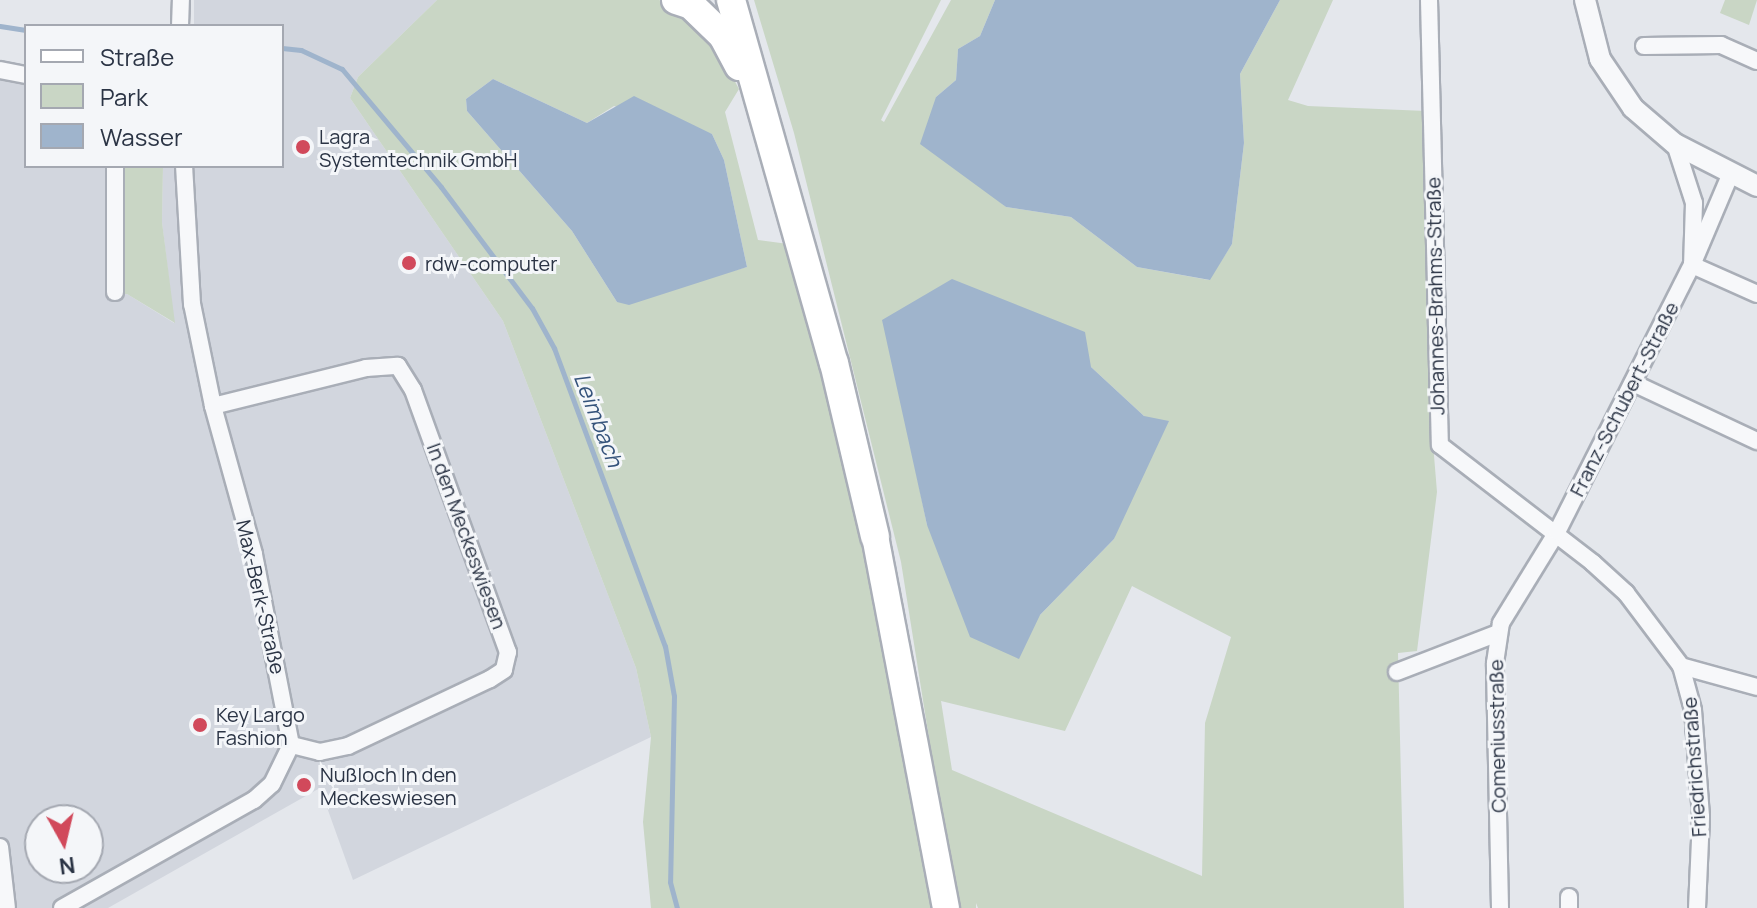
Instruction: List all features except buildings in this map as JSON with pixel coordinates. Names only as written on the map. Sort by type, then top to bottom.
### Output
[{"type":"highway","points":[[676,0],[691,5],[723,36],[762,99]]},
{"type":"highway","points":[[731,0],[762,99],[834,363],[875,536]]},
{"type":"main road","points":[[875,536],[946,908]]},
{"type":"street","name":"Johannes-Brahms-Straße","points":[[1429,0],[1440,445],[1557,532]]},
{"type":"street","points":[[1585,0],[1595,45],[1614,84],[1645,121],[1675,144],[1757,186]]},
{"type":"street","points":[[1644,46],[1721,45],[1757,61]]},
{"type":"street","points":[[0,70],[24,75]]},
{"type":"street","name":"Franz-Schubert-Straße","points":[[1675,144],[1694,203],[1692,265]]},
{"type":"street","points":[[115,168],[115,292]]},
{"type":"street","name":"Max-Berk-Straße","points":[[184,168],[186,257],[213,406],[254,554],[291,745]]},
{"type":"street","name":"Franz-Schubert-Straße","points":[[1557,532],[1692,265],[1731,173]]},
{"type":"street","points":[[1692,265],[1757,294]]},
{"type":"street","name":"In den Meckeswiesen","points":[[213,406],[366,368],[398,366],[413,390],[508,652],[504,670],[490,679],[348,746],[320,752],[291,745]]},
{"type":"street","points":[[1633,383],[1757,441]]},
{"type":"street","name":"Comeniusstraße","points":[[1500,908],[1498,633],[1557,532]]},
{"type":"street","name":"Friedrichstraße","points":[[1557,532],[1626,593],[1681,666],[1693,710],[1701,817],[1697,908]]},
{"type":"street","points":[[1397,672],[1498,633]]},
{"type":"street","points":[[1681,666],[1757,687]]},
{"type":"street","points":[[62,908],[254,800],[272,784],[291,745]]},
{"type":"street","points":[[0,847],[7,908]]},
{"type":"shaded area","points":[[194,0],[437,0],[358,77],[350,98],[503,321],[636,668],[651,737],[353,880],[320,788],[108,908],[0,908],[0,78],[24,83],[24,168],[124,168],[119,295],[127,294],[174,323],[162,222],[163,168],[284,168],[284,24],[194,24]]},
{"type":"green space","points":[[437,0],[659,0],[686,10],[713,41],[739,89],[725,112],[758,240],[788,244],[856,500],[931,908],[651,908],[643,822],[651,737],[636,668],[503,321],[350,98],[358,77]],"holes":[[[493,79],[587,123],[614,106],[712,134],[724,160],[747,267],[617,302],[572,231],[467,111],[466,99]]]},
{"type":"green space","points":[[754,0],[941,0],[881,120],[884,122],[951,0],[995,0],[980,36],[958,49],[956,80],[936,97],[967,175],[1006,207],[1071,217],[1137,267],[1209,280],[1232,244],[1244,143],[1240,74],[1280,0],[1333,0],[1288,100],[1308,106],[1426,111],[1429,395],[1437,492],[1417,651],[1398,653],[1404,908],[978,908],[976,903],[976,908],[956,908],[901,562],[794,133]],"holes":[[[1091,367],[1144,416],[1114,539],[1040,615],[927,525],[911,447]],[[1132,586],[1231,637],[1205,723],[1202,876],[952,770],[941,701],[1065,731]]]},
{"type":"green space","points":[[1725,0],[1757,0],[1749,25],[1720,13]]},
{"type":"green space","points":[[124,168],[163,168],[162,222],[175,323],[127,294],[118,295]]},
{"type":"water","points":[[995,0],[1280,0],[1240,74],[1244,143],[1232,244],[1210,280],[1137,267],[1071,217],[1006,207],[920,144],[936,97],[956,80],[958,49],[980,36]]},
{"type":"water","points":[[493,79],[587,123],[634,96],[712,134],[724,160],[747,267],[629,305],[617,302],[572,231],[467,111],[466,99]]},
{"type":"water","points":[[952,279],[1085,332],[1091,367],[1144,416],[1169,421],[1114,539],[1040,615],[1019,659],[970,637],[927,525],[882,320]]},
{"type":"waterway","name":"Leimbach","points":[[0,26],[24,30]]},
{"type":"waterway","name":"Leimbach","points":[[284,48],[301,50],[342,69],[441,187],[532,308],[554,348],[665,646],[674,696],[670,882],[677,908]]},
{"type":"place","name":"Lagra Systemtechnik GmbH","points":[[303,147]]},
{"type":"place","name":"rdw-computer","points":[[409,263]]},
{"type":"place","name":"Key Largo Fashion","points":[[200,725]]},
{"type":"place","name":"Nußloch In den Meckeswiesen","points":[[304,785]]}]
